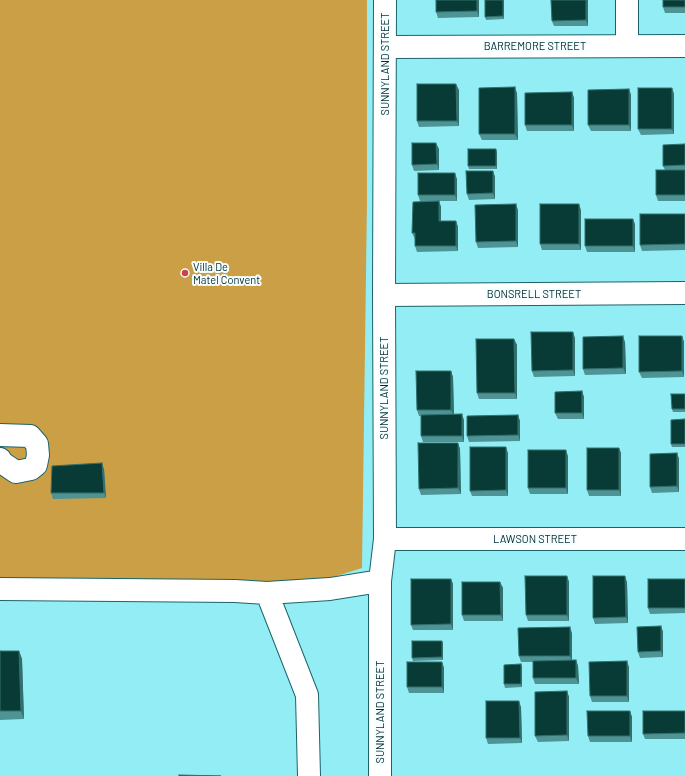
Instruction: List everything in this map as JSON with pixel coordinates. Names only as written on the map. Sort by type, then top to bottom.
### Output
[{"type":"street","name":"SUNNYLAND STREET","points":[[380,776],[380,581],[385,539],[385,0]]},
{"type":"street","points":[[627,0],[627,46]]},
{"type":"street","name":"BARREMORE STREET","points":[[385,47],[685,46]]},
{"type":"street","name":"BONSRELL STREET","points":[[384,295],[685,293]]},
{"type":"street","points":[[0,435],[30,436],[37,444],[38,455],[36,465],[31,469],[16,472],[1,462],[0,459]]},
{"type":"street","name":"LAWSON STREET","points":[[385,539],[685,539]]},
{"type":"street","points":[[0,589],[235,591],[267,593],[330,589],[380,581]]},
{"type":"street","points":[[267,593],[307,695],[309,776]]},
{"type":"shaded area","name":"Villa De Matel Convent","points":[[0,0],[367,0],[367,199],[362,568],[320,581],[0,582]]},
{"type":"building","points":[[436,0],[477,0],[477,11],[436,12]]},
{"type":"building","points":[[485,0],[503,0],[503,16],[485,17]]},
{"type":"building","points":[[551,0],[586,0],[586,20],[552,21]]},
{"type":"building","points":[[663,0],[685,0],[685,7],[663,7]]},
{"type":"building","points":[[417,84],[456,84],[457,121],[417,121]]},
{"type":"building","points":[[515,87],[515,134],[479,134],[479,88]]},
{"type":"building","points":[[638,88],[672,88],[672,129],[638,129]]},
{"type":"building","points":[[629,89],[629,125],[588,125],[588,90]]},
{"type":"building","points":[[572,92],[572,125],[525,125],[525,93]]},
{"type":"building","points":[[412,143],[436,143],[437,164],[412,165]]},
{"type":"building","points":[[685,144],[685,165],[663,166],[663,145]]},
{"type":"building","points":[[468,149],[496,149],[496,166],[468,166]]},
{"type":"building","points":[[656,170],[685,170],[685,195],[656,195]]},
{"type":"building","points":[[466,171],[493,171],[493,193],[467,194]]},
{"type":"building","points":[[418,173],[455,173],[455,195],[418,195]]},
{"type":"building","points":[[439,201],[439,221],[456,221],[456,246],[415,246],[415,233],[412,233],[413,202]]},
{"type":"building","points":[[516,204],[516,241],[476,242],[475,205]]},
{"type":"building","points":[[540,204],[579,204],[579,244],[540,244]]},
{"type":"building","points":[[640,214],[685,214],[685,244],[640,245]]},
{"type":"building","points":[[585,219],[633,219],[633,246],[585,246]]},
{"type":"building","points":[[531,332],[573,332],[573,370],[532,371]]},
{"type":"building","points":[[623,336],[623,368],[583,369],[583,337]]},
{"type":"building","points":[[639,336],[682,336],[682,371],[639,372]]},
{"type":"building","points":[[476,339],[514,339],[515,393],[477,393]]},
{"type":"building","points":[[416,371],[451,371],[451,410],[417,410]]},
{"type":"building","points":[[582,391],[582,413],[555,413],[555,392]]},
{"type":"building","points":[[671,394],[685,394],[685,409],[672,409]]},
{"type":"building","points":[[462,414],[462,436],[421,436],[421,415]]},
{"type":"building","points":[[518,415],[518,435],[467,436],[467,416]]},
{"type":"building","points":[[685,419],[685,444],[671,444],[671,420]]},
{"type":"building","points":[[418,443],[458,443],[458,488],[419,489]]},
{"type":"building","points":[[470,447],[506,447],[506,490],[470,491]]},
{"type":"building","points":[[587,448],[619,448],[619,490],[587,490]]},
{"type":"building","points":[[528,450],[566,450],[566,488],[528,488]]},
{"type":"building","points":[[677,453],[677,486],[650,487],[650,454]]},
{"type":"building","points":[[102,463],[104,493],[51,493],[52,466]]},
{"type":"building","points":[[525,576],[567,576],[567,615],[526,615]]},
{"type":"building","points":[[593,576],[625,576],[626,617],[593,618]]},
{"type":"building","points":[[411,579],[451,579],[451,624],[411,625]]},
{"type":"building","points":[[648,579],[685,579],[685,608],[648,608]]},
{"type":"building","points":[[462,582],[500,582],[501,615],[462,615]]},
{"type":"building","points":[[661,626],[661,651],[638,652],[637,627]]},
{"type":"building","points":[[570,627],[570,656],[519,656],[518,628]]},
{"type":"building","points":[[412,641],[442,641],[442,657],[412,658]]},
{"type":"building","points":[[0,651],[19,651],[21,711],[0,711]]},
{"type":"building","points":[[576,660],[576,678],[533,678],[533,661]]},
{"type":"building","points":[[627,661],[627,696],[590,696],[589,662]]},
{"type":"building","points":[[407,662],[442,662],[442,687],[407,687]]},
{"type":"building","points":[[521,664],[521,684],[504,684],[504,665]]},
{"type":"building","points":[[567,691],[567,735],[535,736],[535,692]]},
{"type":"building","points":[[486,701],[519,701],[520,738],[486,738]]},
{"type":"building","points":[[587,711],[630,711],[630,736],[588,736]]},
{"type":"building","points":[[643,711],[685,711],[685,733],[643,734]]},
{"type":"building","points":[[179,775],[221,776],[179,776]]},
{"type":"place","name":"Villa De Matel Convent","points":[[185,273]]}]
